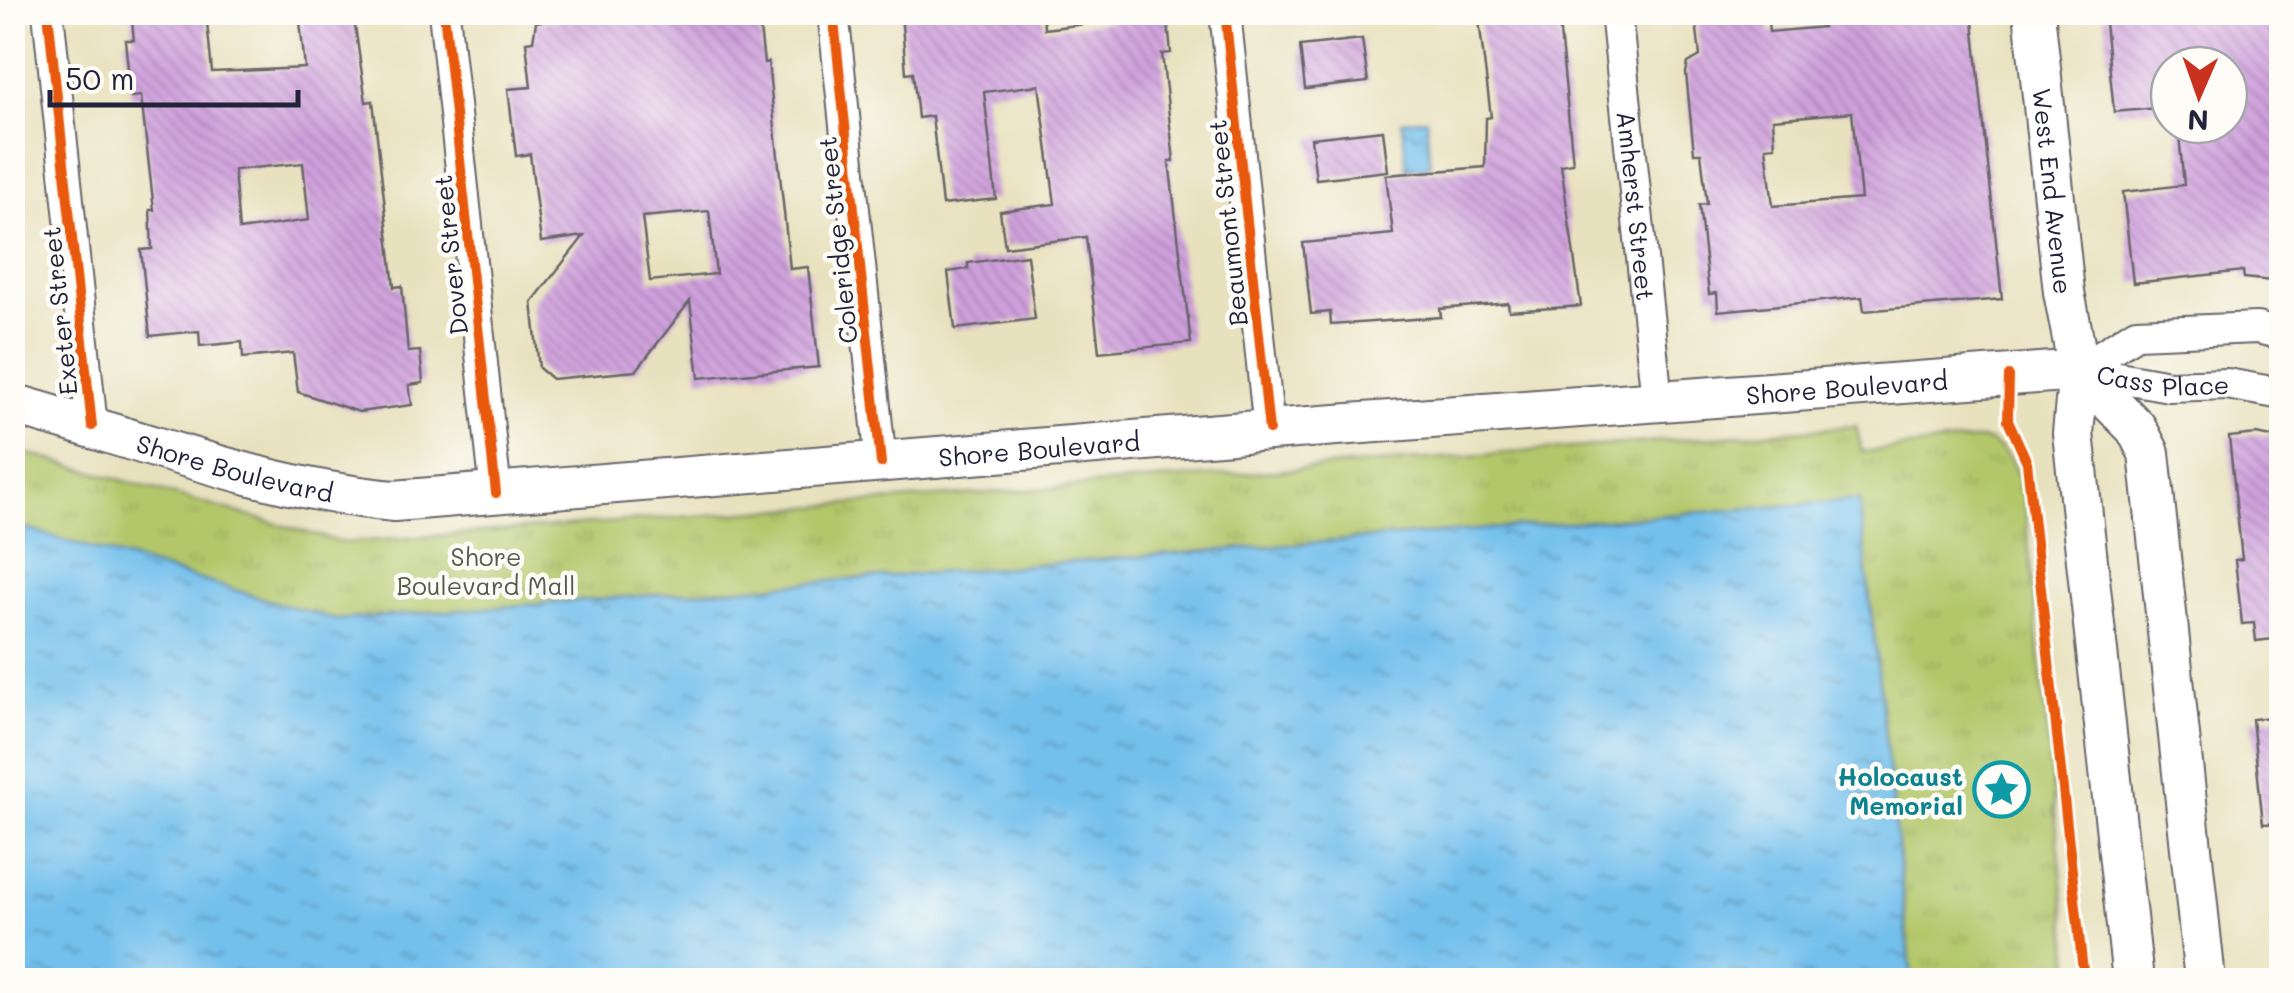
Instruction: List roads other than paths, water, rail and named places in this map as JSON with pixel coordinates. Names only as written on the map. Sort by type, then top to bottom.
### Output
[{"type":"main road","name":"West End Avenue","points":[[2034,12],[2064,292],[2079,370]]},
{"type":"main road","name":"Shore Boulevard","points":[[12,404],[339,496],[394,502],[1269,430],[2079,370]]},
{"type":"main road","points":[[2079,370],[2073,433],[2133,980]]},
{"type":"main road","points":[[2079,370],[2136,428],[2149,453],[2205,980]]},
{"type":"street","name":"Exeter Street","points":[[48,12],[92,426]]},
{"type":"street","name":"Dover Street","points":[[444,12],[496,493]]},
{"type":"street","name":"Coleridge Street","points":[[833,12],[881,464]]},
{"type":"street","name":"Beaumont Street","points":[[1224,12],[1269,430]]},
{"type":"street","name":"Amherst Street","points":[[1616,12],[1658,400]]},
{"type":"street","name":"Cass Place","points":[[2079,370],[2136,333],[2257,328],[2282,334]]},
{"type":"street","name":"Cass Place","points":[[2079,370],[2168,386],[2227,384],[2282,394]]},
{"type":"water","points":[[1426,118],[1430,166],[1407,169],[1402,121]]},
{"type":"water","points":[[1859,500],[1912,980],[13,980],[13,525],[336,620]]},
{"type":"place","name":"Holocaust Memorial","points":[[2002,790]]},
{"type":"park label","name":"Shore Boulevard Mall","points":[[486,570]]}]
